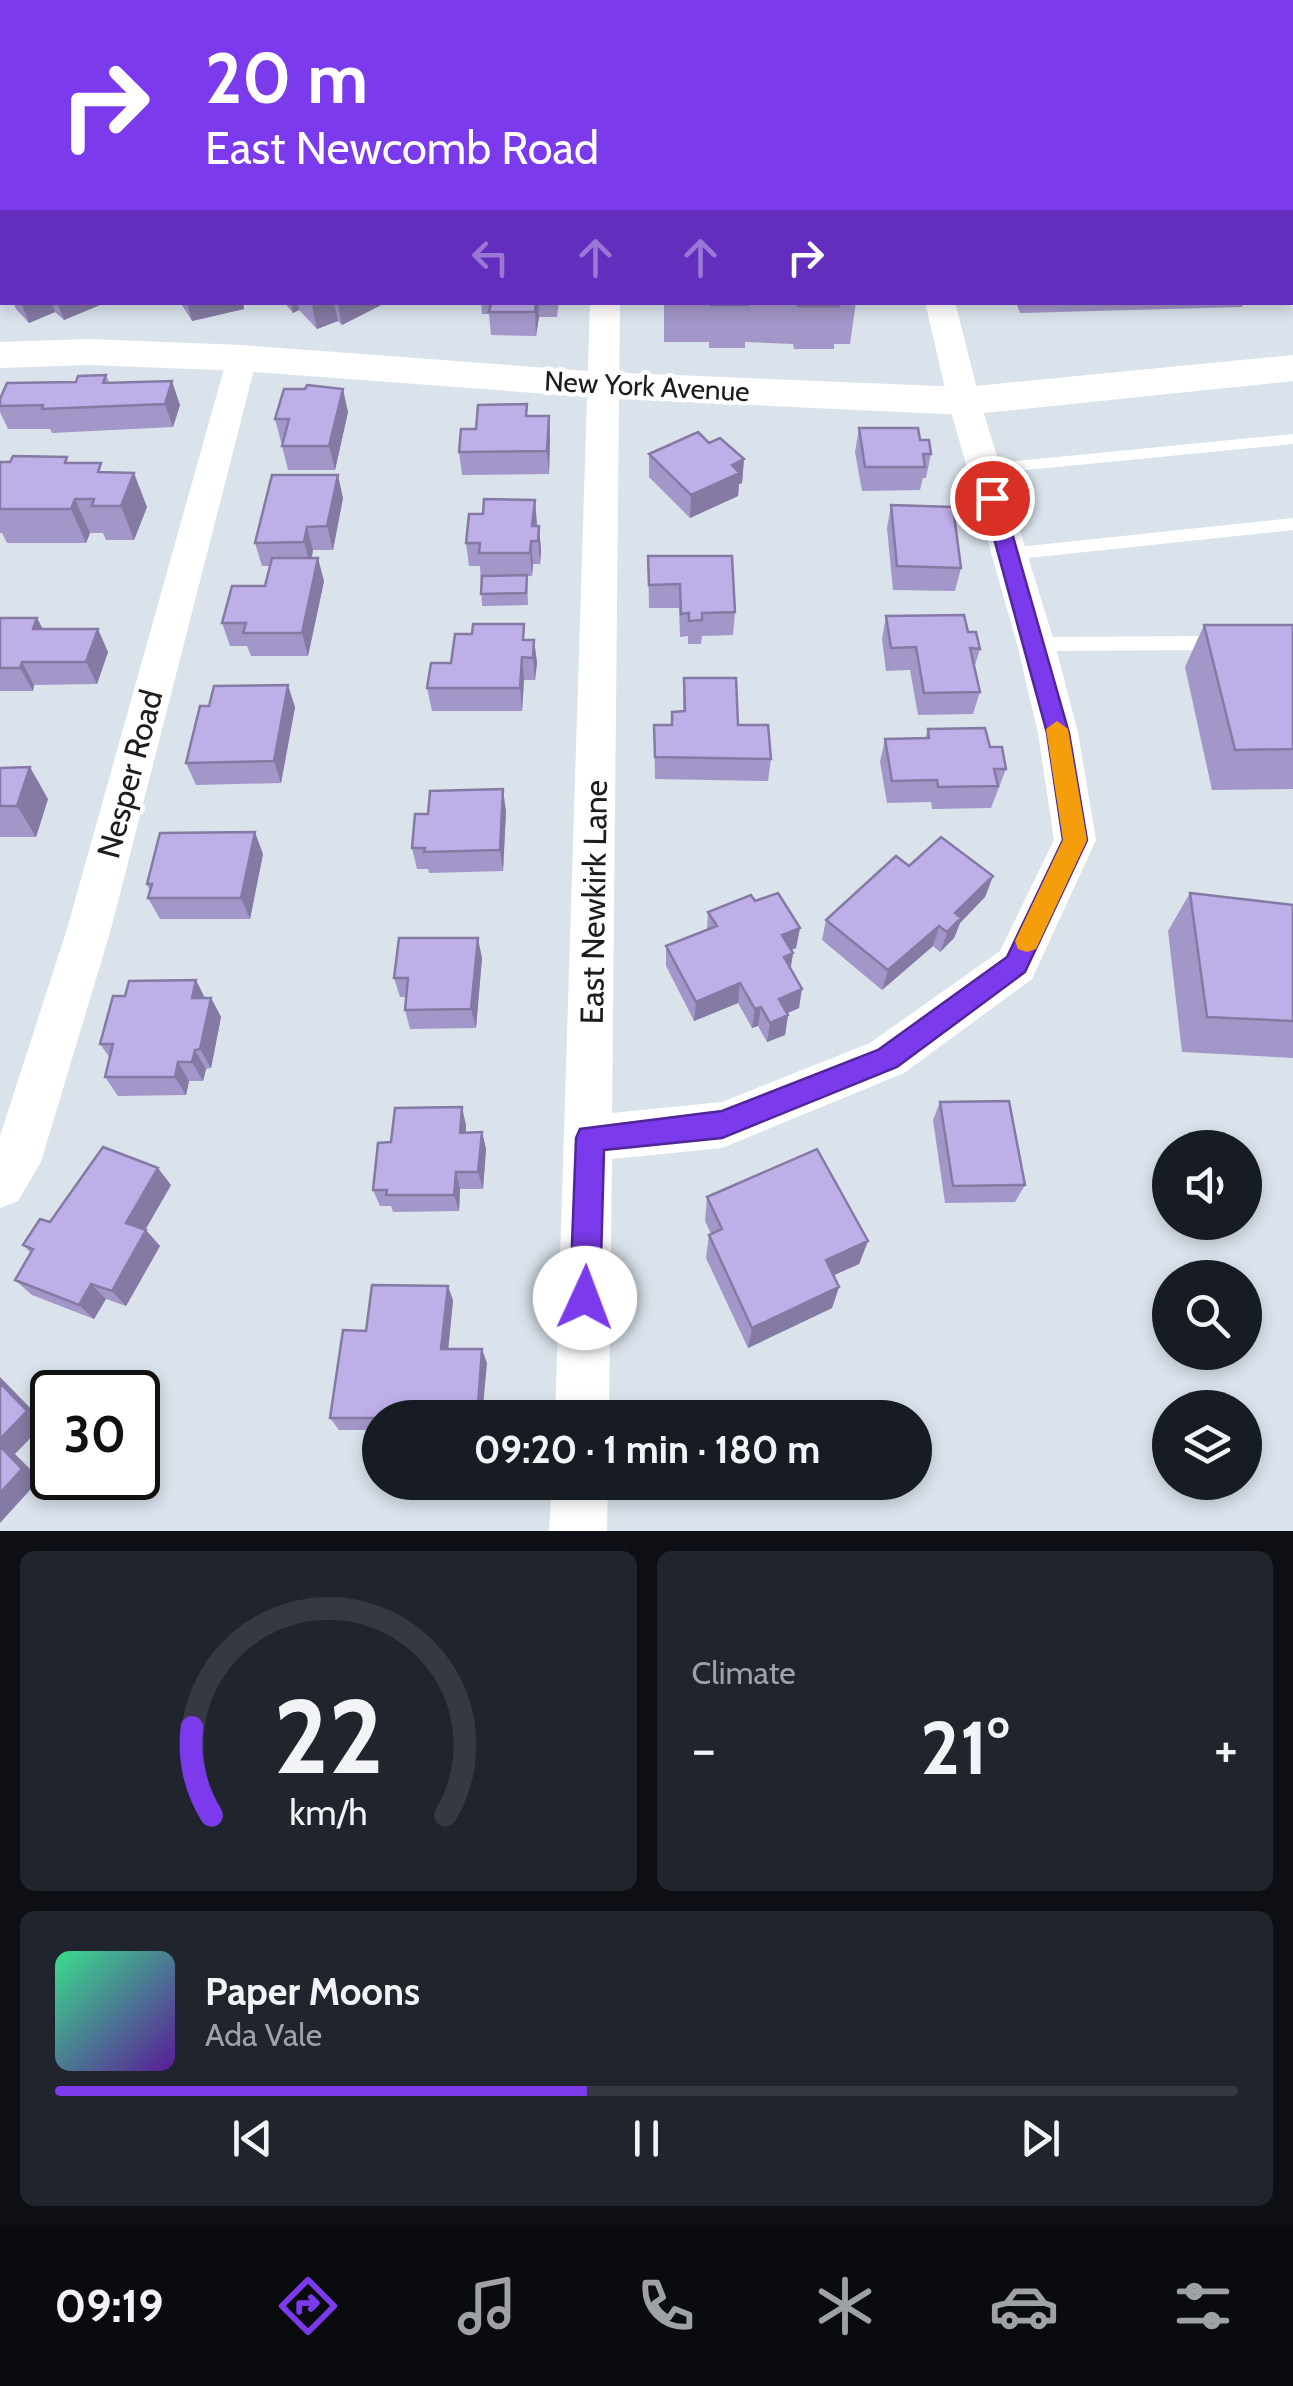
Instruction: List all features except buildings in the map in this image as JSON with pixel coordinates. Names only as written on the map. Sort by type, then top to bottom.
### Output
[{"type":"street","name":"East Newkirk Lane","points":[[583,1400],[604,305]]},
{"type":"street","points":[[590,1138],[722,1124],[888,1058],[1016,964],[1075,840],[1058,733],[1036,644],[964,401],[941,305]]},
{"type":"street","name":"New York Avenue","points":[[0,355],[88,352],[242,358],[602,386],[964,401],[1293,368]]},
{"type":"street","name":"Nesper Road","points":[[0,1184],[16,1162],[89,929],[242,358]]},
{"type":"street","points":[[578,1531],[579,1500]]},
{"type":"lane","points":[[984,469],[1293,439]]},
{"type":"lane","points":[[1009,554],[1293,524]]},
{"type":"lane","points":[[1036,644],[1234,643]]},
{"type":"slow traffic","points":[[1027,941],[1075,840],[1057,729]]},
{"type":"route","points":[[585,1298],[590,1138],[722,1124],[888,1058],[1016,964],[1075,840],[1058,733],[992,498]]}]
